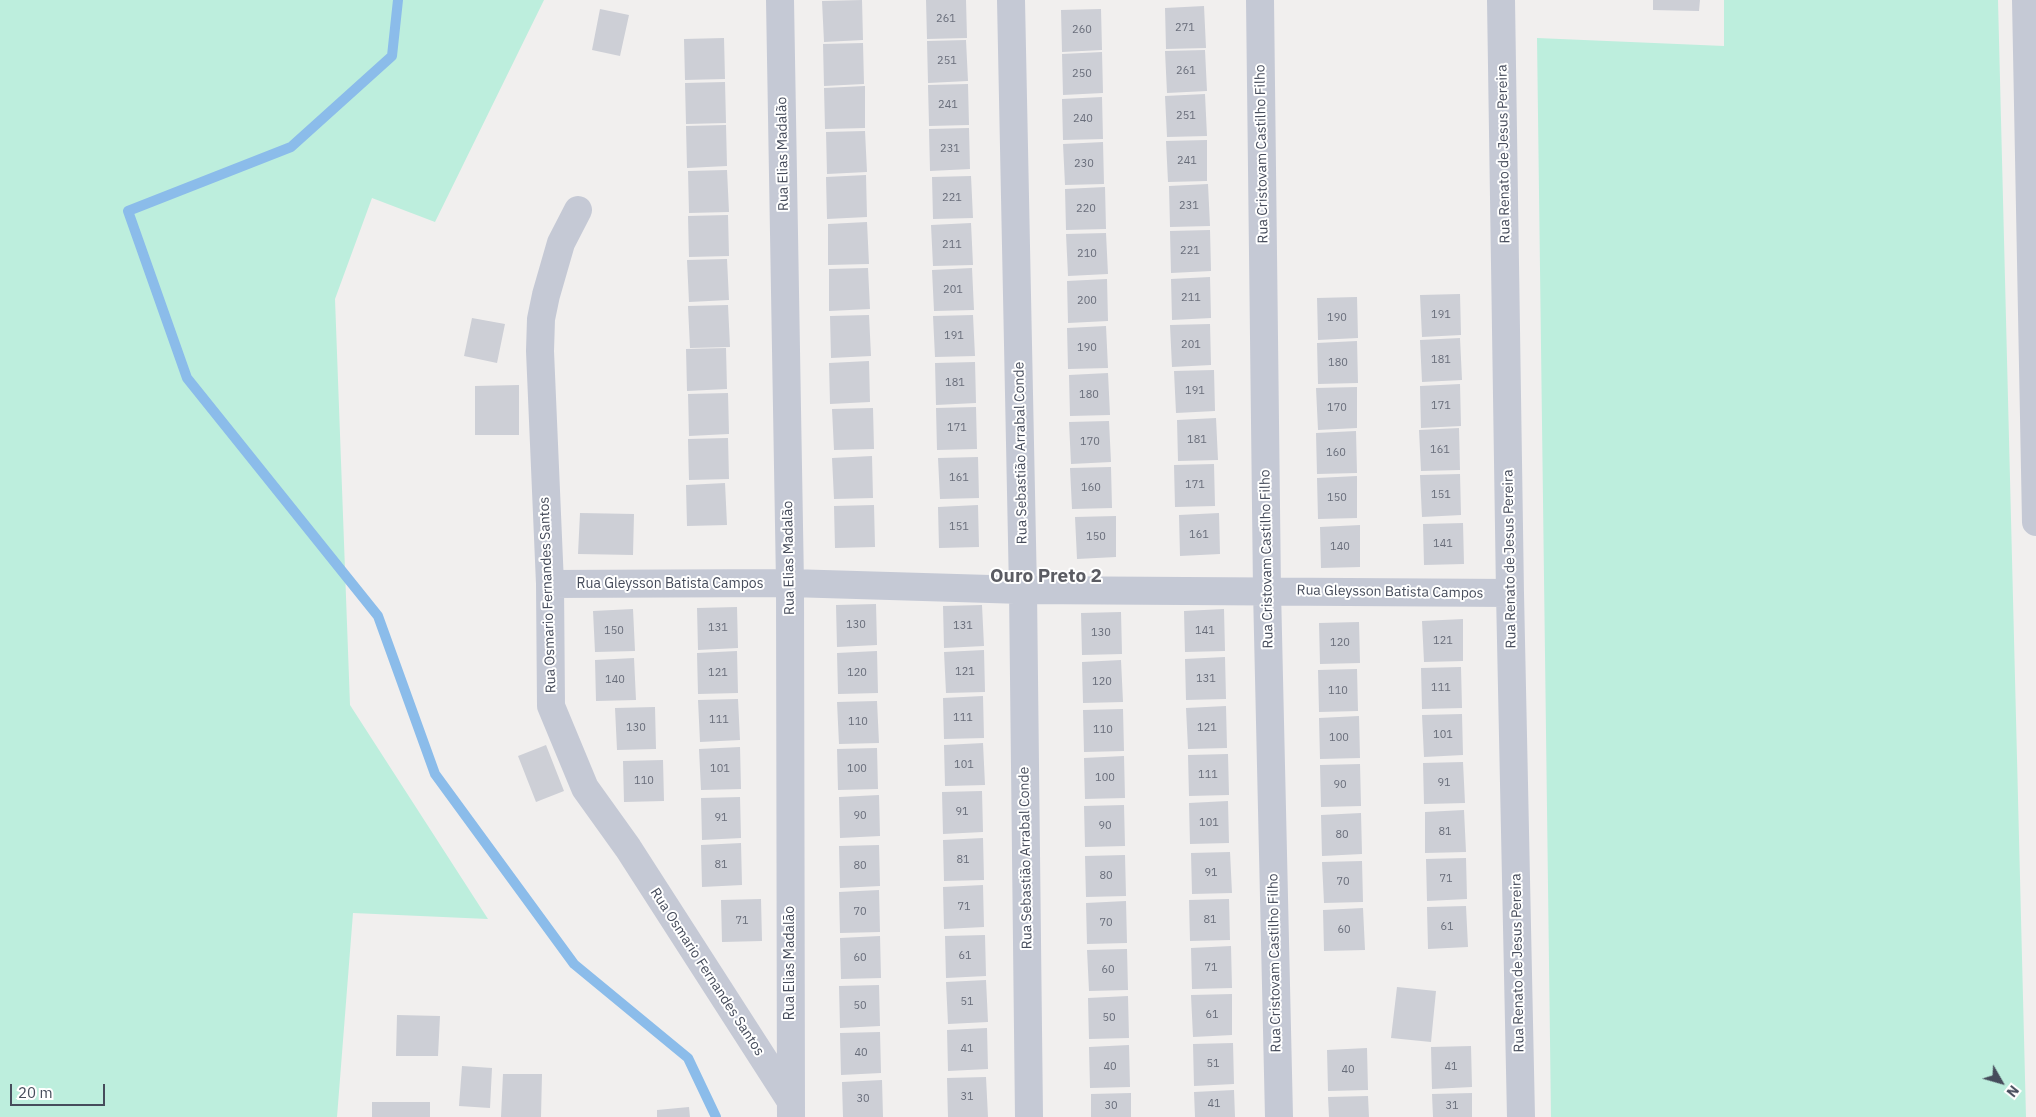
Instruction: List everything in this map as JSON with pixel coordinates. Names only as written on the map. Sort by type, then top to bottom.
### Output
[{"type":"street","name":"Rua Elias Madalão","points":[[780,0],[790,583],[790,1108]]},
{"type":"street","name":"Rua Sebastião Arrabal Conde","points":[[1011,0],[1023,590],[1029,1117]]},
{"type":"street","name":"Rua Cristovam Castilho Filho","points":[[1260,0],[1267,590],[1278,1117]]},
{"type":"street","name":"Rua Renato de Jesus Pereira","points":[[1501,0],[1510,593],[1522,1117]]},
{"type":"street","points":[[2026,0],[2033,174],[2036,522]]},
{"type":"street","name":"Rua Osmario Fernandes Santos","points":[[578,210],[561,243],[541,319],[540,351],[550,584],[551,706],[585,788],[628,848],[790,1108]]},
{"type":"street","name":"Rua Gleysson Batista Campos","points":[[550,584],[790,583],[1023,590],[1267,590],[1510,593]]},
{"type":"green space","points":[[0,0],[544,0],[435,222],[372,198],[335,299],[350,705],[488,919],[353,913],[337,1117],[0,1117]]},
{"type":"green space","points":[[1724,0],[1998,0],[2026,1117],[1551,1117],[1537,38],[1724,46]]},
{"type":"building","points":[[862,0],[863,40],[824,42],[822,1]]},
{"type":"building","points":[[926,0],[966,0],[967,38],[927,39]]},
{"type":"building","points":[[1653,0],[1700,0],[1699,11],[1653,10]]},
{"type":"building","points":[[1204,6],[1206,48],[1166,49],[1165,8]]},
{"type":"building","points":[[600,9],[629,15],[620,56],[592,50]]},
{"type":"building","points":[[1101,9],[1102,50],[1062,52],[1061,10]]},
{"type":"building","points":[[724,38],[725,79],[685,80],[684,39]]},
{"type":"building","points":[[966,40],[968,81],[928,83],[927,41]]},
{"type":"building","points":[[863,43],[864,84],[824,86],[823,44]]},
{"type":"building","points":[[1205,50],[1207,91],[1167,93],[1165,51]]},
{"type":"building","points":[[1102,52],[1103,93],[1063,95],[1062,54]]},
{"type":"building","points":[[725,82],[726,123],[686,124],[685,83]]},
{"type":"building","points":[[968,84],[969,125],[929,126],[928,85]]},
{"type":"building","points":[[865,86],[865,128],[825,129],[824,88]]},
{"type":"building","points":[[1205,94],[1207,136],[1167,137],[1165,96]]},
{"type":"building","points":[[1102,97],[1103,139],[1063,140],[1062,99]]},
{"type":"building","points":[[726,125],[727,166],[687,168],[686,126]]},
{"type":"building","points":[[969,128],[970,169],[930,171],[929,129]]},
{"type":"building","points":[[865,131],[867,172],[827,174],[826,132]]},
{"type":"building","points":[[1207,140],[1207,181],[1168,182],[1166,141]]},
{"type":"building","points":[[1103,142],[1104,184],[1065,185],[1063,144]]},
{"type":"building","points":[[727,170],[729,212],[689,213],[688,171]]},
{"type":"building","points":[[866,175],[867,217],[827,219],[826,177]]},
{"type":"building","points":[[971,176],[973,218],[933,219],[932,177]]},
{"type":"building","points":[[1208,184],[1210,226],[1170,227],[1169,186]]},
{"type":"building","points":[[1105,187],[1106,229],[1066,230],[1065,189]]},
{"type":"building","points":[[728,215],[729,256],[689,257],[688,216]]},
{"type":"building","points":[[867,222],[869,264],[828,265],[828,224]]},
{"type":"building","points":[[971,223],[973,265],[933,266],[931,225]]},
{"type":"building","points":[[1210,230],[1211,271],[1171,273],[1170,231]]},
{"type":"building","points":[[1106,233],[1108,274],[1068,276],[1066,234]]},
{"type":"building","points":[[727,259],[729,300],[689,302],[687,260]]},
{"type":"building","points":[[868,268],[870,309],[829,311],[829,269]]},
{"type":"building","points":[[972,268],[974,310],[934,311],[932,270]]},
{"type":"building","points":[[1210,277],[1211,318],[1172,320],[1171,279]]},
{"type":"building","points":[[1107,279],[1108,321],[1068,323],[1067,281]]},
{"type":"building","points":[[1460,294],[1461,335],[1422,337],[1420,295]]},
{"type":"building","points":[[1357,297],[1358,338],[1318,340],[1317,298]]},
{"type":"building","points":[[728,305],[730,347],[690,348],[688,306]]},
{"type":"building","points":[[869,315],[871,356],[831,358],[830,316]]},
{"type":"building","points":[[973,315],[975,356],[935,357],[933,316]]},
{"type":"building","points":[[472,318],[505,324],[497,363],[464,356]]},
{"type":"building","points":[[1210,324],[1211,365],[1172,367],[1170,325]]},
{"type":"building","points":[[1106,326],[1108,368],[1068,369],[1067,328]]},
{"type":"building","points":[[1460,338],[1462,380],[1422,382],[1420,340]]},
{"type":"building","points":[[1357,341],[1358,383],[1318,384],[1317,343]]},
{"type":"building","points":[[726,348],[727,389],[687,391],[686,349]]},
{"type":"building","points":[[869,361],[870,402],[830,404],[829,363]]},
{"type":"building","points":[[975,362],[976,403],[936,405],[935,363]]},
{"type":"building","points":[[1214,370],[1215,411],[1176,413],[1174,371]]},
{"type":"building","points":[[1108,373],[1110,415],[1070,416],[1069,375]]},
{"type":"building","points":[[1460,384],[1461,426],[1421,428],[1420,386]]},
{"type":"building","points":[[519,385],[519,435],[475,435],[475,386]]},
{"type":"building","points":[[1357,387],[1357,428],[1318,430],[1316,388]]},
{"type":"building","points":[[728,393],[729,434],[689,436],[688,394]]},
{"type":"building","points":[[976,407],[977,449],[937,450],[936,408]]},
{"type":"building","points":[[873,408],[874,449],[834,450],[832,409]]},
{"type":"building","points":[[1216,418],[1218,460],[1178,461],[1177,420]]},
{"type":"building","points":[[1109,421],[1111,462],[1071,464],[1069,422]]},
{"type":"building","points":[[1459,428],[1460,470],[1421,471],[1419,430]]},
{"type":"building","points":[[1356,431],[1357,473],[1317,474],[1316,433]]},
{"type":"building","points":[[728,438],[729,479],[689,480],[688,439]]},
{"type":"building","points":[[872,456],[873,498],[834,499],[832,458]]},
{"type":"building","points":[[978,457],[979,498],[940,499],[938,458]]},
{"type":"building","points":[[1214,464],[1215,506],[1175,507],[1174,465]]},
{"type":"building","points":[[1111,467],[1112,508],[1072,509],[1070,468]]},
{"type":"building","points":[[1460,474],[1461,515],[1422,517],[1420,475]]},
{"type":"building","points":[[1357,476],[1357,518],[1318,519],[1317,478]]},
{"type":"building","points":[[725,483],[727,525],[687,526],[686,485]]},
{"type":"building","points":[[874,505],[875,547],[835,548],[834,506]]},
{"type":"building","points":[[978,505],[979,547],[939,548],[938,507]]},
{"type":"building","points":[[580,513],[634,514],[633,555],[578,554]]},
{"type":"building","points":[[1219,513],[1220,554],[1180,556],[1179,515]]},
{"type":"building","points":[[1116,516],[1116,557],[1077,559],[1075,517]]},
{"type":"building","points":[[1463,523],[1464,564],[1424,565],[1423,524]]},
{"type":"building","points":[[1360,525],[1360,567],[1321,568],[1320,527]]},
{"type":"building","points":[[876,604],[877,645],[837,647],[836,605]]},
{"type":"building","points":[[982,605],[984,646],[944,648],[943,606]]},
{"type":"building","points":[[737,607],[738,648],[698,650],[697,608]]},
{"type":"building","points":[[633,609],[635,651],[595,652],[593,611]]},
{"type":"building","points":[[1224,609],[1225,651],[1185,652],[1184,611]]},
{"type":"building","points":[[1121,612],[1122,654],[1082,655],[1081,613]]},
{"type":"building","points":[[1463,619],[1463,661],[1424,662],[1422,621]]},
{"type":"building","points":[[1359,622],[1360,663],[1320,664],[1319,623]]},
{"type":"building","points":[[984,650],[985,692],[946,693],[944,652]]},
{"type":"building","points":[[737,651],[738,693],[698,694],[697,653]]},
{"type":"building","points":[[877,651],[878,693],[838,694],[837,653]]},
{"type":"building","points":[[1225,657],[1226,699],[1186,700],[1185,659]]},
{"type":"building","points":[[634,658],[636,700],[596,701],[595,660]]},
{"type":"building","points":[[1121,660],[1123,702],[1083,703],[1082,662]]},
{"type":"building","points":[[1461,667],[1462,708],[1422,709],[1421,668]]},
{"type":"building","points":[[1357,669],[1358,711],[1319,712],[1318,670]]},
{"type":"building","points":[[983,696],[984,738],[944,739],[943,698]]},
{"type":"building","points":[[738,699],[740,740],[700,742],[698,700]]},
{"type":"building","points":[[877,701],[879,743],[839,744],[837,702]]},
{"type":"building","points":[[1226,706],[1227,748],[1188,749],[1186,708]]},
{"type":"building","points":[[655,707],[656,749],[617,750],[615,708]]},
{"type":"building","points":[[1123,709],[1124,751],[1084,752],[1083,710]]},
{"type":"building","points":[[1462,714],[1463,755],[1424,757],[1422,715]]},
{"type":"building","points":[[1359,716],[1360,758],[1320,759],[1319,718]]},
{"type":"building","points":[[983,743],[985,785],[945,786],[944,745]]},
{"type":"building","points":[[546,745],[564,791],[536,802],[518,756]]},
{"type":"building","points":[[740,747],[741,789],[701,790],[699,749]]},
{"type":"building","points":[[877,748],[878,789],[838,790],[837,749]]},
{"type":"building","points":[[1228,754],[1229,795],[1189,796],[1188,755]]},
{"type":"building","points":[[1124,756],[1125,798],[1085,799],[1084,758]]},
{"type":"building","points":[[663,760],[664,801],[624,802],[623,761]]},
{"type":"building","points":[[1463,762],[1465,803],[1424,804],[1423,763]]},
{"type":"building","points":[[1360,764],[1361,806],[1321,807],[1320,765]]},
{"type":"building","points":[[982,791],[983,832],[943,834],[942,792]]},
{"type":"building","points":[[879,795],[880,836],[840,838],[839,797]]},
{"type":"building","points":[[740,797],[741,838],[702,840],[701,798]]},
{"type":"building","points":[[1228,801],[1229,843],[1190,844],[1189,803]]},
{"type":"building","points":[[1124,805],[1125,846],[1085,847],[1084,806]]},
{"type":"building","points":[[1464,810],[1466,852],[1425,853],[1425,812]]},
{"type":"building","points":[[1361,813],[1362,854],[1322,856],[1321,815]]},
{"type":"building","points":[[983,838],[984,880],[944,881],[943,840]]},
{"type":"building","points":[[741,843],[742,885],[702,887],[701,845]]},
{"type":"building","points":[[879,845],[880,886],[840,888],[839,846]]},
{"type":"building","points":[[1230,852],[1232,893],[1192,894],[1191,853]]},
{"type":"building","points":[[1125,855],[1126,896],[1086,897],[1085,856]]},
{"type":"building","points":[[1466,858],[1467,899],[1427,901],[1426,859]]},
{"type":"building","points":[[1362,861],[1363,902],[1324,903],[1322,862]]},
{"type":"building","points":[[983,885],[984,927],[944,929],[943,887]]},
{"type":"building","points":[[879,890],[880,932],[840,933],[839,892]]},
{"type":"building","points":[[761,899],[762,941],[722,942],[721,900]]},
{"type":"building","points":[[1229,899],[1230,940],[1190,941],[1189,900]]},
{"type":"building","points":[[1126,901],[1127,943],[1087,944],[1086,903]]},
{"type":"building","points":[[1466,906],[1468,947],[1428,949],[1427,907]]},
{"type":"building","points":[[1363,908],[1365,950],[1324,951],[1323,910]]},
{"type":"building","points":[[985,935],[986,976],[946,978],[945,936]]},
{"type":"building","points":[[880,936],[881,978],[841,979],[840,938]]},
{"type":"building","points":[[1231,946],[1232,988],[1192,989],[1191,948]]},
{"type":"building","points":[[1127,949],[1128,990],[1089,991],[1087,950]]},
{"type":"building","points":[[986,980],[988,1022],[948,1024],[946,982]]},
{"type":"building","points":[[879,985],[880,1026],[840,1028],[839,986]]},
{"type":"building","points":[[1397,987],[1436,991],[1431,1042],[1391,1038]]},
{"type":"building","points":[[1232,994],[1232,1035],[1193,1037],[1191,995]]},
{"type":"building","points":[[1128,996],[1129,1038],[1089,1039],[1088,998]]},
{"type":"building","points":[[397,1015],[440,1016],[438,1056],[396,1056]]},
{"type":"building","points":[[987,1028],[988,1069],[948,1071],[947,1030]]},
{"type":"building","points":[[880,1032],[881,1073],[841,1075],[840,1033]]},
{"type":"building","points":[[1233,1043],[1234,1084],[1194,1086],[1193,1044]]},
{"type":"building","points":[[1129,1045],[1130,1087],[1090,1088],[1089,1047]]},
{"type":"building","points":[[1471,1046],[1472,1087],[1432,1089],[1431,1047]]},
{"type":"building","points":[[1367,1048],[1368,1090],[1328,1091],[1327,1050]]},
{"type":"building","points":[[462,1066],[492,1068],[490,1108],[459,1106]]},
{"type":"building","points":[[503,1074],[542,1074],[541,1117],[501,1117]]},
{"type":"building","points":[[986,1077],[988,1117],[948,1117],[947,1078]]},
{"type":"building","points":[[882,1080],[883,1117],[843,1117],[842,1082]]},
{"type":"building","points":[[1234,1090],[1235,1117],[1195,1117],[1194,1092]]},
{"type":"building","points":[[1131,1093],[1131,1117],[1091,1117],[1091,1094]]},
{"type":"building","points":[[1472,1093],[1472,1117],[1433,1117],[1432,1094]]},
{"type":"building","points":[[1368,1096],[1369,1117],[1329,1117],[1328,1097]]},
{"type":"building","points":[[372,1102],[430,1102],[430,1117],[372,1117]]},
{"type":"building","points":[[689,1107],[690,1117],[657,1117],[657,1110]]},
{"type":"waterway","points":[[398,0],[392,56],[291,147],[128,211],[187,378],[378,616],[435,774],[574,964],[688,1058],[716,1117]]},
{"type":"district","name":"Ouro Preto 2","points":[[1046,577]]}]
